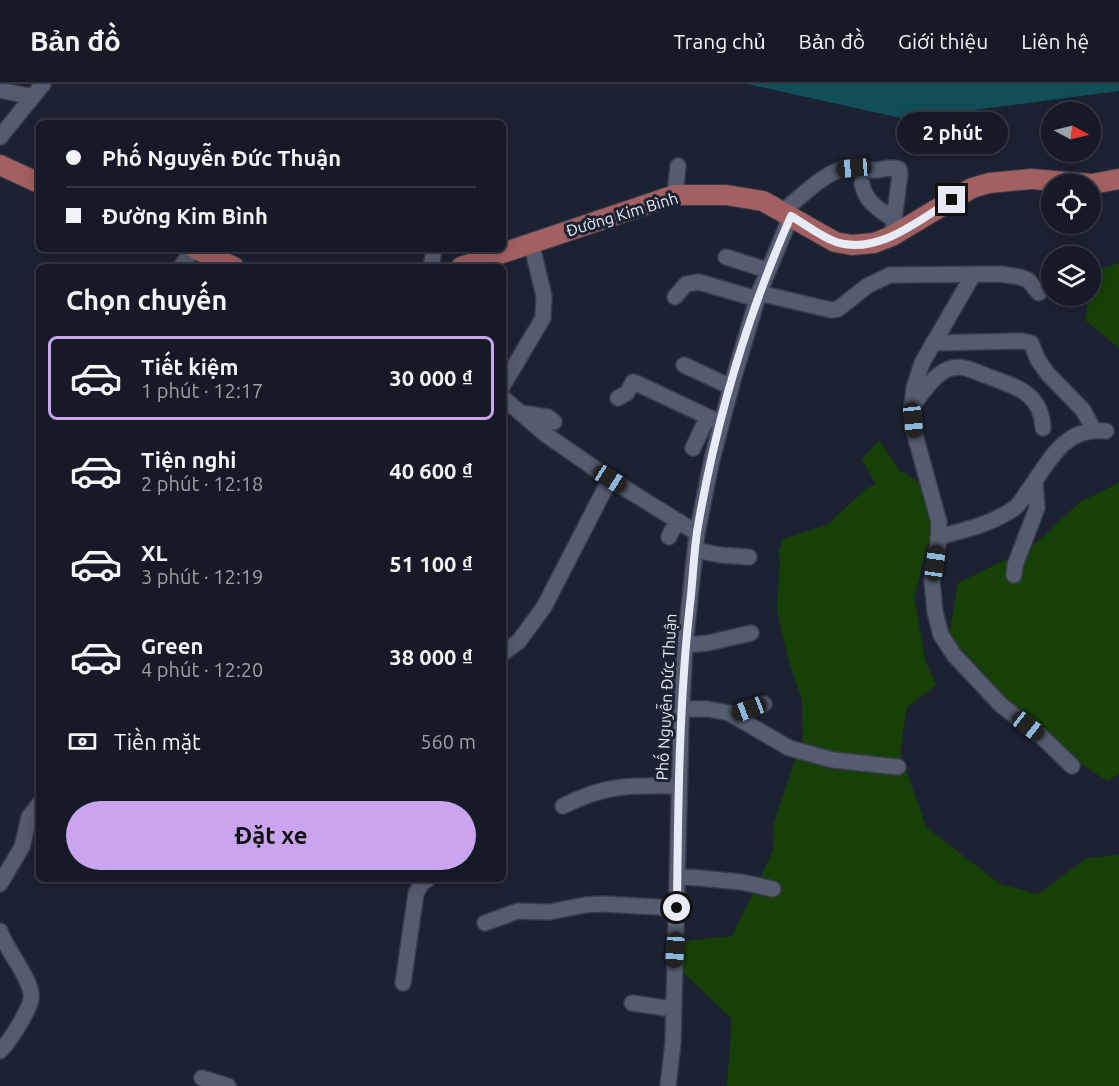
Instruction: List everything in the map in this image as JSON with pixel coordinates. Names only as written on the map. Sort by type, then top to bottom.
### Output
[{"type":"main road","points":[[0,165],[35,181]]},
{"type":"main road","name":"Đường Kim Bình","points":[[506,251],[675,195],[726,195],[754,198],[787,213],[835,242],[864,245],[972,188],[989,183],[1031,179],[1092,184],[1119,179]]},
{"type":"main road","points":[[201,252],[227,264]]},
{"type":"main road","name":"Đường Kim Bình","points":[[469,264],[503,252]]},
{"type":"street","points":[[0,137],[43,84]]},
{"type":"street","points":[[0,90],[33,97]]},
{"type":"street","points":[[675,195],[678,166]]},
{"type":"street","points":[[787,213],[826,177],[842,169],[870,170],[894,167],[900,174],[893,228]]},
{"type":"street","points":[[862,184],[864,196],[893,228]]},
{"type":"street","name":"Phố Nguyễn Đức Thuận","points":[[668,1086],[673,1043],[685,645],[697,533],[714,420],[731,387],[758,296],[787,213]]},
{"type":"street","points":[[506,380],[543,318],[544,296],[531,242]]},
{"type":"street","points":[[726,257],[767,270]]},
{"type":"street","points":[[675,297],[686,284],[699,282],[831,310],[838,309],[867,286],[890,275],[1000,274],[1028,280],[1039,293]]},
{"type":"street","points":[[973,275],[922,363],[914,388],[912,405],[915,435],[939,522],[932,582],[935,612],[941,635],[954,655],[1000,705],[1041,736],[1072,766]]},
{"type":"street","points":[[933,344],[1022,341],[1031,343],[1038,360],[1048,374],[1100,430],[1082,432],[1067,440],[1054,454],[1018,505],[997,519],[938,537]]},
{"type":"street","points":[[684,365],[731,387]]},
{"type":"street","points":[[912,405],[938,376],[950,368],[965,368],[1024,390],[1033,399],[1042,418],[1043,428]]},
{"type":"street","points":[[618,398],[627,393],[633,382],[714,420],[693,448]]},
{"type":"street","points":[[506,400],[545,434],[610,479],[697,533]]},
{"type":"street","points":[[521,413],[548,417],[554,422]]},
{"type":"street","points":[[506,651],[519,641],[544,607],[610,479]]},
{"type":"street","points":[[1014,575],[1015,565],[1037,508],[1035,482]]},
{"type":"street","points":[[669,537],[680,522]]},
{"type":"street","points":[[695,550],[749,557]]},
{"type":"street","points":[[685,645],[708,643],[752,633]]},
{"type":"street","points":[[734,715],[764,704]]},
{"type":"street","points":[[682,709],[708,709],[734,715],[789,748],[833,760],[898,767]]},
{"type":"street","points":[[563,806],[585,795],[620,786],[679,786]]},
{"type":"street","points":[[0,884],[22,847],[29,817],[36,808]]},
{"type":"street","points":[[678,876],[741,882],[773,889]]},
{"type":"street","points":[[403,983],[416,893],[424,882]]},
{"type":"street","points":[[485,923],[518,911],[549,912],[601,903],[677,908]]},
{"type":"street","points":[[0,931],[4,943],[27,980],[32,996],[9,1042],[0,1051]]},
{"type":"street","points":[[632,1003],[673,1009]]},
{"type":"street","points":[[202,1078],[228,1086]]},
{"type":"green space","points":[[1119,263],[1119,348],[1085,320],[1087,306],[1101,306],[1101,269]]},
{"type":"green space","points":[[879,440],[901,473],[904,472],[940,500],[914,597],[925,660],[936,685],[907,707],[900,753],[926,827],[1000,884],[1038,894],[1087,858],[1119,855],[1119,1086],[727,1086],[732,1019],[669,959],[686,941],[732,936],[773,851],[774,822],[796,757],[802,761],[803,757],[802,700],[788,658],[777,610],[780,562],[778,550],[781,549],[781,540],[828,524],[866,489],[876,484],[862,459]]},
{"type":"green space","points":[[1119,483],[1119,774],[1107,781],[1073,758],[1030,734],[988,678],[949,635],[958,583],[1032,547],[1080,502]]},
{"type":"shaded area","points":[[747,84],[1119,84],[1119,91],[905,119]]},
{"type":"route","points":[[677,908],[685,645],[697,533],[712,459],[733,380],[767,270],[791,216],[835,242],[864,245],[892,236],[952,200]]}]
